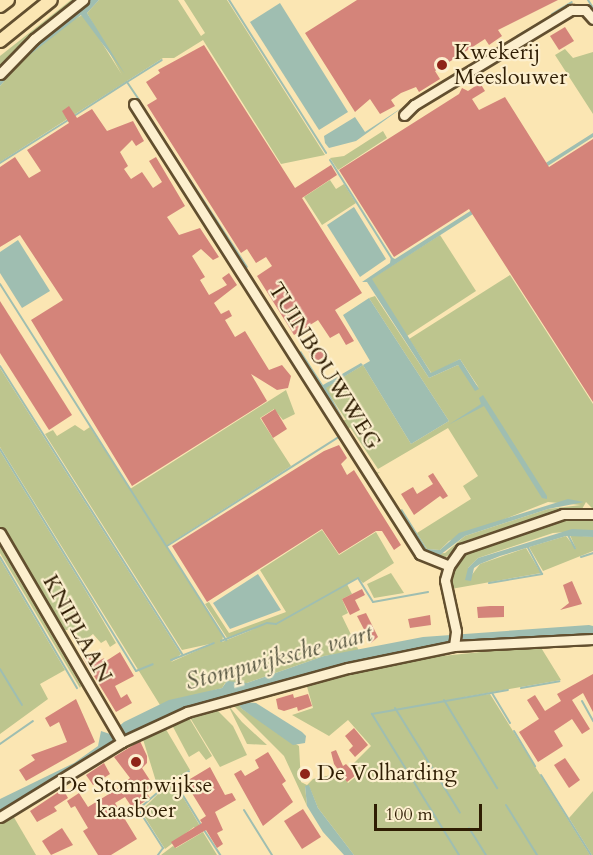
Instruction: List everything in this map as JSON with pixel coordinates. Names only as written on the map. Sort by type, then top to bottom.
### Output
[{"type":"highway","points":[[0,6],[8,0]]},
{"type":"highway","points":[[0,41],[51,0]]},
{"type":"street","points":[[0,74],[34,39],[83,0]]},
{"type":"street","points":[[404,115],[414,105],[571,10],[585,10],[593,19]]},
{"type":"street","name":"TUINBOUWWEG","points":[[134,104],[420,554],[448,566]]},
{"type":"street","points":[[455,644],[456,630],[446,580],[448,566],[461,549],[471,543],[563,514],[593,514]]},
{"type":"street","name":"KNIPLAAN","points":[[0,533],[119,737]]},
{"type":"street","points":[[0,817],[119,737],[166,719],[348,668],[455,644],[593,639]]},
{"type":"green space","points":[[71,0],[81,0],[0,71],[0,56]]},
{"type":"green space","points":[[99,0],[178,0],[201,36],[205,33],[184,0],[227,0],[325,155],[281,164],[203,40],[174,58],[163,58],[0,162],[0,86],[22,61],[68,23],[84,14],[122,75],[87,13]]},
{"type":"green space","points":[[565,49],[573,58],[593,52],[593,114],[555,55]]},
{"type":"green space","points":[[383,131],[387,138],[338,170],[330,158],[344,156]]},
{"type":"green space","points":[[330,180],[336,189],[344,184],[356,203],[322,225],[304,197]]},
{"type":"green space","points":[[440,235],[476,291],[407,336],[371,279]]},
{"type":"green space","points":[[510,275],[593,404],[593,509],[586,502],[582,509],[546,514],[468,540],[442,560],[430,554],[445,553],[465,536],[548,509],[581,505],[548,502],[449,541],[440,550],[427,549],[417,533],[471,499],[463,486],[478,476],[448,428],[378,469],[350,427],[348,431],[375,473],[380,472],[374,476],[297,355],[297,350],[342,420],[346,420],[325,388],[363,365],[411,444],[449,421],[369,298],[375,296],[429,378],[458,365],[479,388],[460,359],[432,374],[409,339]]},
{"type":"green space","points":[[0,368],[181,654],[171,662],[214,643],[182,650],[45,434],[53,430],[57,436],[75,425],[84,431],[90,427],[130,489],[286,390],[295,414],[283,420],[274,409],[260,418],[291,466],[166,546],[223,636],[222,642],[254,629],[227,638],[205,604],[209,602],[229,633],[286,612],[260,570],[322,530],[339,555],[376,532],[394,563],[363,583],[358,578],[347,584],[352,594],[342,599],[348,613],[342,616],[359,651],[324,656],[247,683],[225,683],[222,688],[160,705],[0,447]]},
{"type":"green space","points":[[0,451],[116,643],[110,647],[106,640],[101,643],[93,634],[83,642],[73,629],[60,631],[0,528]]},
{"type":"green space","points":[[593,517],[593,530],[553,533],[478,558],[468,568],[471,576],[480,564],[526,548],[541,573],[451,589],[456,563],[469,549],[558,519]]},
{"type":"green space","points":[[570,535],[593,537],[593,551],[543,571],[529,547],[566,536],[576,549]]},
{"type":"green space","points":[[0,547],[81,686],[80,688],[0,553]]},
{"type":"green space","points":[[0,559],[65,670],[40,684],[48,699],[0,734]]},
{"type":"green space","points":[[391,573],[404,593],[374,598],[367,584]]},
{"type":"green space","points":[[540,646],[561,680],[459,698],[490,694],[590,855],[354,855],[318,808],[309,786],[305,786],[307,806],[284,756],[234,706],[238,702],[242,709],[299,746],[301,782],[307,785],[313,779],[340,773],[348,783],[358,775],[352,765],[371,746],[348,720],[329,736],[292,715],[313,708],[306,683],[394,661]]},
{"type":"green space","points":[[228,705],[242,722],[267,745],[247,744]]},
{"type":"green space","points":[[216,709],[233,726],[247,755],[220,767],[189,716]]},
{"type":"green space","points":[[188,716],[212,756],[206,760],[199,751],[189,757],[172,725],[172,722]]},
{"type":"green space","points":[[164,726],[190,770],[170,782],[174,782],[203,831],[198,833],[194,827],[165,849],[141,811],[167,785],[158,788],[142,736]]},
{"type":"green space","points":[[593,791],[593,855],[592,855],[569,818]]},
{"type":"green space","points":[[12,814],[36,855],[0,855],[0,824]]},
{"type":"green space","points":[[203,832],[217,855],[161,855],[173,846],[176,848]]},
{"type":"shaded area","points":[[90,0],[99,0],[87,13],[125,74],[81,15],[22,61],[0,86],[0,80],[25,54]]},
{"type":"shaded area","points":[[280,3],[348,112],[319,130],[250,22]]},
{"type":"shaded area","points":[[406,105],[356,141],[329,148],[325,143],[324,136],[355,117],[365,132]]},
{"type":"shaded area","points":[[145,109],[248,267],[246,269],[145,111]]},
{"type":"shaded area","points":[[593,133],[593,137],[372,279],[431,373],[460,359],[479,389],[475,391],[458,365],[429,378],[367,282],[362,282],[390,263],[391,257],[395,259]]},
{"type":"shaded area","points":[[354,207],[386,259],[360,277],[327,225]]},
{"type":"shaded area","points":[[18,240],[50,291],[22,308],[0,273],[0,252]]},
{"type":"shaded area","points":[[369,298],[449,421],[411,444],[363,365],[370,361],[343,315]]},
{"type":"shaded area","points":[[301,351],[323,385],[361,363],[363,365],[326,388],[344,420],[298,353]]},
{"type":"shaded area","points":[[483,395],[547,499],[542,498],[484,406],[448,425],[481,404],[479,398]]},
{"type":"shaded area","points":[[568,499],[584,502],[548,509],[465,536],[440,555],[423,550],[399,511],[402,509],[427,549],[440,550],[459,533]]},
{"type":"shaded area","points":[[572,529],[593,530],[593,537],[566,536],[500,556],[474,568],[471,581],[465,580],[468,568],[478,558]]},
{"type":"shaded area","points":[[258,574],[281,610],[230,629],[213,603]]},
{"type":"shaded area","points":[[593,626],[593,636],[444,642],[439,647],[326,669],[177,712],[116,739],[0,813],[0,799],[74,763],[98,746],[101,731],[110,734],[124,722],[169,700],[222,688],[227,681],[247,683],[324,656],[423,637]]},
{"type":"shaded area","points":[[244,702],[256,703],[302,732],[306,736],[305,743],[293,745],[242,709],[239,705]]},
{"type":"shaded area","points":[[309,785],[318,808],[354,855],[344,855],[323,832],[307,806],[305,786]]},
{"type":"building","points":[[357,0],[558,0],[498,30],[502,36],[489,45],[485,39],[435,71],[440,79],[419,92],[416,87],[401,93],[391,100],[395,106],[380,114],[370,99],[355,112],[305,33]]},
{"type":"building","points":[[565,27],[574,41],[559,50],[550,36]]},
{"type":"building","points":[[204,45],[295,188],[331,165],[337,175],[302,198],[362,293],[335,310],[354,341],[346,345],[339,333],[330,338],[318,320],[294,335],[257,276],[272,266],[266,257],[256,263],[247,249],[241,253],[147,105],[157,99],[146,82],[160,73],[158,70]]},
{"type":"building","points":[[480,83],[485,91],[472,99],[479,110],[505,97],[549,167],[593,139],[593,402],[469,209],[394,257],[339,170],[459,94],[462,88],[468,91]]},
{"type":"building","points":[[69,106],[77,118],[92,109],[107,131],[133,121],[144,141],[136,146],[132,140],[120,152],[128,166],[124,169],[131,179],[142,172],[153,188],[162,182],[149,161],[156,157],[185,206],[167,217],[179,235],[200,228],[219,257],[213,260],[201,249],[192,256],[205,277],[200,280],[209,295],[227,285],[222,278],[229,273],[237,285],[214,303],[221,314],[229,310],[232,316],[225,320],[235,337],[245,331],[269,370],[282,365],[291,376],[288,388],[277,390],[251,374],[267,401],[132,486],[31,320],[63,300],[20,235],[0,247],[0,167],[15,157],[29,178],[41,171],[27,150],[69,123],[62,111]]},
{"type":"building","points":[[0,301],[72,415],[49,430],[0,353]]},
{"type":"building","points":[[315,341],[325,356],[319,360],[314,360],[306,347]]},
{"type":"building","points":[[275,409],[287,429],[273,438],[261,418]]},
{"type":"building","points":[[339,445],[347,458],[341,464],[347,475],[354,470],[401,545],[394,550],[382,531],[376,531],[339,554],[322,529],[207,602],[172,546],[324,451]]},
{"type":"building","points":[[433,473],[448,496],[443,499],[440,496],[414,515],[401,494],[413,487],[417,494],[433,484],[428,476]]},
{"type":"building","points":[[572,581],[582,604],[560,610],[569,603],[563,585]]},
{"type":"building","points":[[362,589],[365,595],[355,600],[360,610],[350,615],[342,599]]},
{"type":"building","points":[[504,606],[504,617],[478,618],[477,607]]},
{"type":"building","points":[[366,613],[378,637],[371,643],[357,616]]},
{"type":"building","points":[[430,615],[431,625],[410,628],[408,619]]},
{"type":"building","points":[[120,652],[134,676],[115,686],[121,698],[127,694],[132,703],[116,712],[83,658],[88,655],[97,662],[104,658],[106,661]]},
{"type":"building","points":[[593,674],[593,712],[583,693],[572,700],[590,729],[582,734],[572,719],[554,731],[563,746],[538,762],[519,732],[539,719],[527,700],[535,695],[545,711],[561,701],[557,694]]},
{"type":"building","points":[[293,694],[294,698],[308,694],[312,706],[298,711],[297,707],[284,711],[278,709],[276,699]]},
{"type":"building","points":[[76,699],[95,742],[26,781],[19,770],[35,760],[31,755],[67,742],[59,722],[50,727],[45,718]]},
{"type":"building","points":[[354,728],[368,745],[355,757],[349,750],[353,746],[345,736]]},
{"type":"building","points":[[140,741],[147,756],[147,763],[142,768],[155,788],[147,793],[150,798],[133,809],[125,797],[115,803],[137,839],[111,855],[98,855],[83,831],[88,828],[75,806],[71,808],[67,801],[79,793],[88,807],[117,789],[130,778],[114,757]]},
{"type":"building","points":[[336,750],[343,766],[346,764],[356,775],[347,782],[334,764],[331,752]]},
{"type":"building","points":[[268,752],[286,781],[282,784],[293,802],[263,826],[234,774],[241,770],[245,776],[259,768],[255,760]]},
{"type":"building","points":[[565,758],[580,780],[569,788],[554,765]]},
{"type":"building","points":[[104,763],[110,774],[93,785],[86,775]]},
{"type":"building","points":[[210,767],[225,795],[232,793],[236,800],[215,812],[223,830],[217,833],[223,844],[217,848],[206,830],[175,848],[171,842],[202,823],[200,820],[206,816],[185,782]]},
{"type":"building","points":[[63,789],[68,798],[54,807],[57,811],[37,822],[30,811]]},
{"type":"building","points":[[303,809],[321,837],[302,849],[284,821]]},
{"type":"building","points":[[62,828],[73,845],[51,855],[42,841]]},
{"type":"waterway","points":[[229,0],[326,153]]},
{"type":"waterway","points":[[588,0],[593,8]]},
{"type":"waterway","points":[[552,14],[572,2]]},
{"type":"waterway","points":[[517,36],[536,25]]},
{"type":"waterway","points":[[489,54],[509,42]]},
{"type":"waterway","points":[[127,82],[162,60]]},
{"type":"waterway","points":[[74,116],[127,82],[139,100]]},
{"type":"waterway","points":[[0,163],[70,119]]},
{"type":"waterway","points":[[330,160],[392,259]]},
{"type":"waterway","points":[[0,284],[226,640]]},
{"type":"waterway","points":[[0,366],[183,655]]},
{"type":"waterway","points":[[167,546],[339,437]]},
{"type":"waterway","points":[[0,449],[136,671],[153,664]]},
{"type":"waterway","points":[[568,535],[575,548]]},
{"type":"waterway","points":[[489,583],[542,574],[528,548]]},
{"type":"waterway","points":[[581,557],[593,553]]},
{"type":"waterway","points":[[0,557],[77,688]]},
{"type":"waterway","points":[[221,641],[267,623],[276,624],[358,578],[373,602],[428,592]]},
{"type":"waterway","points":[[171,660],[214,643]]},
{"type":"waterway","points":[[0,669],[22,705]]},
{"type":"waterway","points":[[521,688],[559,681]]},
{"type":"waterway","points":[[459,855],[372,714],[508,690]]},
{"type":"waterway","points":[[492,693],[510,723]]},
{"type":"waterway","points":[[444,700],[497,788]]},
{"type":"waterway","points":[[582,701],[593,721]]},
{"type":"waterway","points":[[395,708],[460,813]]},
{"type":"waterway","points":[[0,744],[33,721]]},
{"type":"waterway","points":[[514,731],[535,766]]},
{"type":"waterway","points":[[171,782],[189,771]]},
{"type":"waterway","points":[[541,775],[591,855]]},
{"type":"waterway","points":[[176,784],[201,825]]},
{"type":"waterway","points":[[141,807],[166,785]]},
{"type":"waterway","points":[[506,805],[537,855]]},
{"type":"waterway","points":[[244,810],[272,855]]},
{"type":"waterway","points":[[140,812],[163,848],[158,855]]},
{"type":"waterway","points":[[469,828],[486,855]]},
{"type":"waterway","points":[[204,830],[220,855]]},
{"type":"place","name":"Kwekerij Meeslouwer","points":[[442,65]]},
{"type":"place","name":"De Stompwijkse kaasboer","points":[[136,762]]},
{"type":"place","name":"De Volharding","points":[[305,774]]},
{"type":"water label","name":"Stompwijksche vaart","points":[[279,658]]}]
